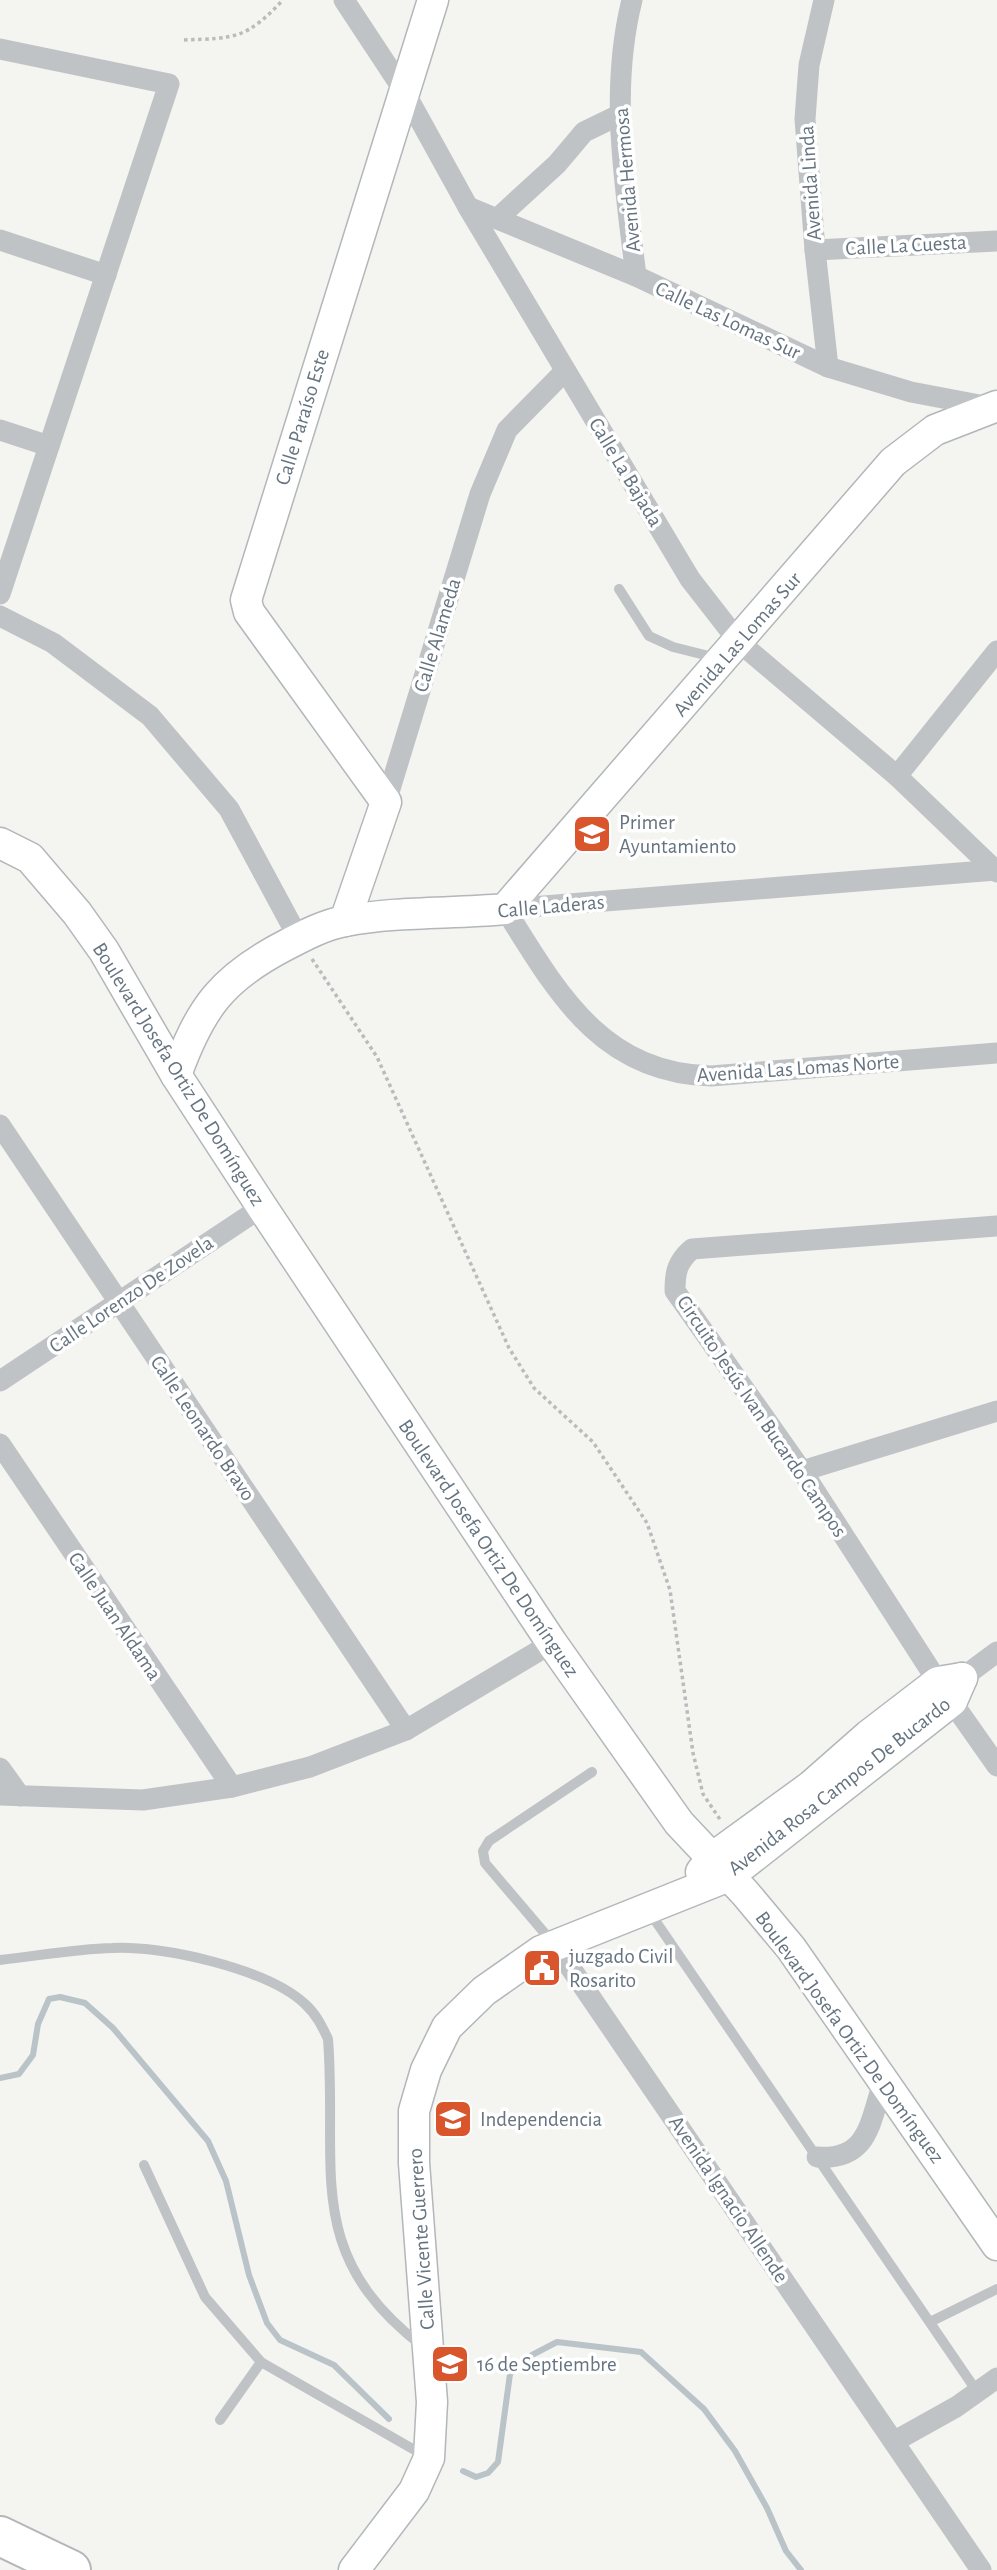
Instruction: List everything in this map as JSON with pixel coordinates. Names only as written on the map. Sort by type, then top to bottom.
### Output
[{"type":"highway","points":[[0,2536],[71,2570]]},
{"type":"street","name":"Calle La Bajada","points":[[344,0],[404,91],[468,207],[731,651],[897,776],[996,871]]},
{"type":"street","name":"Calle Paraíso Este","points":[[386,802],[249,612],[246,600],[433,0]]},
{"type":"street","name":"Avenida Hermosa","points":[[632,0],[622,59],[619,115],[636,276]]},
{"type":"street","name":"Avenida Linda","points":[[824,0],[809,65],[805,118],[815,250],[828,367]]},
{"type":"street","points":[[0,49],[169,84],[0,594]]},
{"type":"street","points":[[498,218],[557,163],[584,132],[619,115]]},
{"type":"street","name":"Calle Las Lomas Sur","points":[[468,207],[636,276],[828,367],[911,392],[993,407]]},
{"type":"street","points":[[0,240],[106,275]]},
{"type":"street","name":"Calle La Cuesta","points":[[815,250],[997,241]]},
{"type":"street","name":"Calle Alameda","points":[[345,921],[386,802],[480,494],[507,430],[565,371]]},
{"type":"street","name":"Avenida Las Lomas Sur","points":[[505,909],[893,462],[934,430],[993,407]]},
{"type":"street","points":[[0,430],[49,446]]},
{"type":"street","points":[[0,616],[53,643],[150,716],[229,809],[299,939]]},
{"type":"street","points":[[897,776],[997,651]]},
{"type":"street","name":"Boulevard Josefa Ortiz De Domínguez","points":[[0,843],[30,858],[62,892],[104,951],[176,1075],[262,1208],[552,1643],[679,1823],[725,1858],[884,2080],[997,2245]]},
{"type":"street","name":"Calle Laderas","points":[[176,1075],[197,1021],[223,988],[252,962],[345,921],[996,871]]},
{"type":"street","name":"Avenida Las Lomas Norte","points":[[505,909],[555,990],[575,1013],[624,1053],[661,1069],[687,1075],[711,1076],[997,1053]]},
{"type":"street","name":"Calle Leonardo Bravo","points":[[0,1125],[406,1730]]},
{"type":"street","name":"Calle Lorenzo De Zovela","points":[[0,1381],[262,1208]]},
{"type":"street","name":"Circuito Jesús Ivan Bucardo Campos","points":[[997,1226],[692,1249],[679,1261],[675,1292],[951,1687],[997,1766]]},
{"type":"street","points":[[802,1471],[997,1411]]},
{"type":"street","name":"Calle Juan Aldama","points":[[0,1444],[232,1787]]},
{"type":"street","points":[[0,1768],[10,1796],[144,1800],[232,1787],[310,1767],[406,1730],[552,1643]]},
{"type":"street","name":"Avenida Rosa Campos De Bucardo","points":[[648,1910],[685,1892],[811,1786],[876,1744],[997,1652]]},
{"type":"street","points":[[555,1945],[648,1910]]},
{"type":"street","name":"Calle Vicente Guerrero","points":[[354,2570],[414,2491],[429,2458],[432,2402],[414,2163],[414,2111],[426,2070],[447,2027],[484,1991],[541,1951],[555,1945]]},
{"type":"street","name":"Avenida Ignacio Allende","points":[[555,1945],[981,2570]]},
{"type":"street","points":[[817,2157],[838,2158],[855,2150],[868,2132],[884,2080]]},
{"type":"street","points":[[895,2441],[978,2393],[997,2378]]},
{"type":"lane","points":[[619,589],[649,636],[673,647],[731,651]]},
{"type":"lane","points":[[555,1945],[485,1863],[483,1851],[489,1841],[592,1772]]},
{"type":"lane","points":[[648,1910],[978,2393]]},
{"type":"lane","points":[[0,1960],[112,1948],[163,1951],[228,1966],[278,1987],[303,2002],[319,2019],[328,2039],[330,2196],[340,2238],[351,2268],[374,2303],[428,2350]]},
{"type":"lane","points":[[144,2165],[205,2297],[261,2362],[429,2458]]},
{"type":"lane","points":[[930,2322],[997,2289]]},
{"type":"lane","points":[[220,2420],[261,2362]]},
{"type":"path","points":[[184,40],[230,38],[245,33],[260,24],[284,0]]},
{"type":"path","points":[[299,939],[377,1057],[509,1348],[534,1388],[593,1443],[648,1523],[670,1590],[694,1754],[703,1794],[725,1858]]},
{"type":"waterway","points":[[0,2078],[19,2074],[33,2055],[38,2024],[49,1999],[60,1997],[85,2003],[113,2028],[208,2141],[226,2181],[249,2275],[267,2323],[280,2340],[334,2365],[389,2419]]},
{"type":"waterway","points":[[463,2471],[476,2477],[488,2473],[498,2462],[510,2374],[532,2355],[557,2342],[641,2352],[704,2409],[735,2451],[767,2508],[786,2551],[801,2570]]},
{"type":"place","name":"Primer Ayuntamiento","points":[[592,834]]},
{"type":"place","name":"juzgado Civil Rosarito","points":[[542,1968]]},
{"type":"place","name":"Independencia","points":[[453,2119]]},
{"type":"place","name":"16 de Septiembre","points":[[450,2364]]}]
